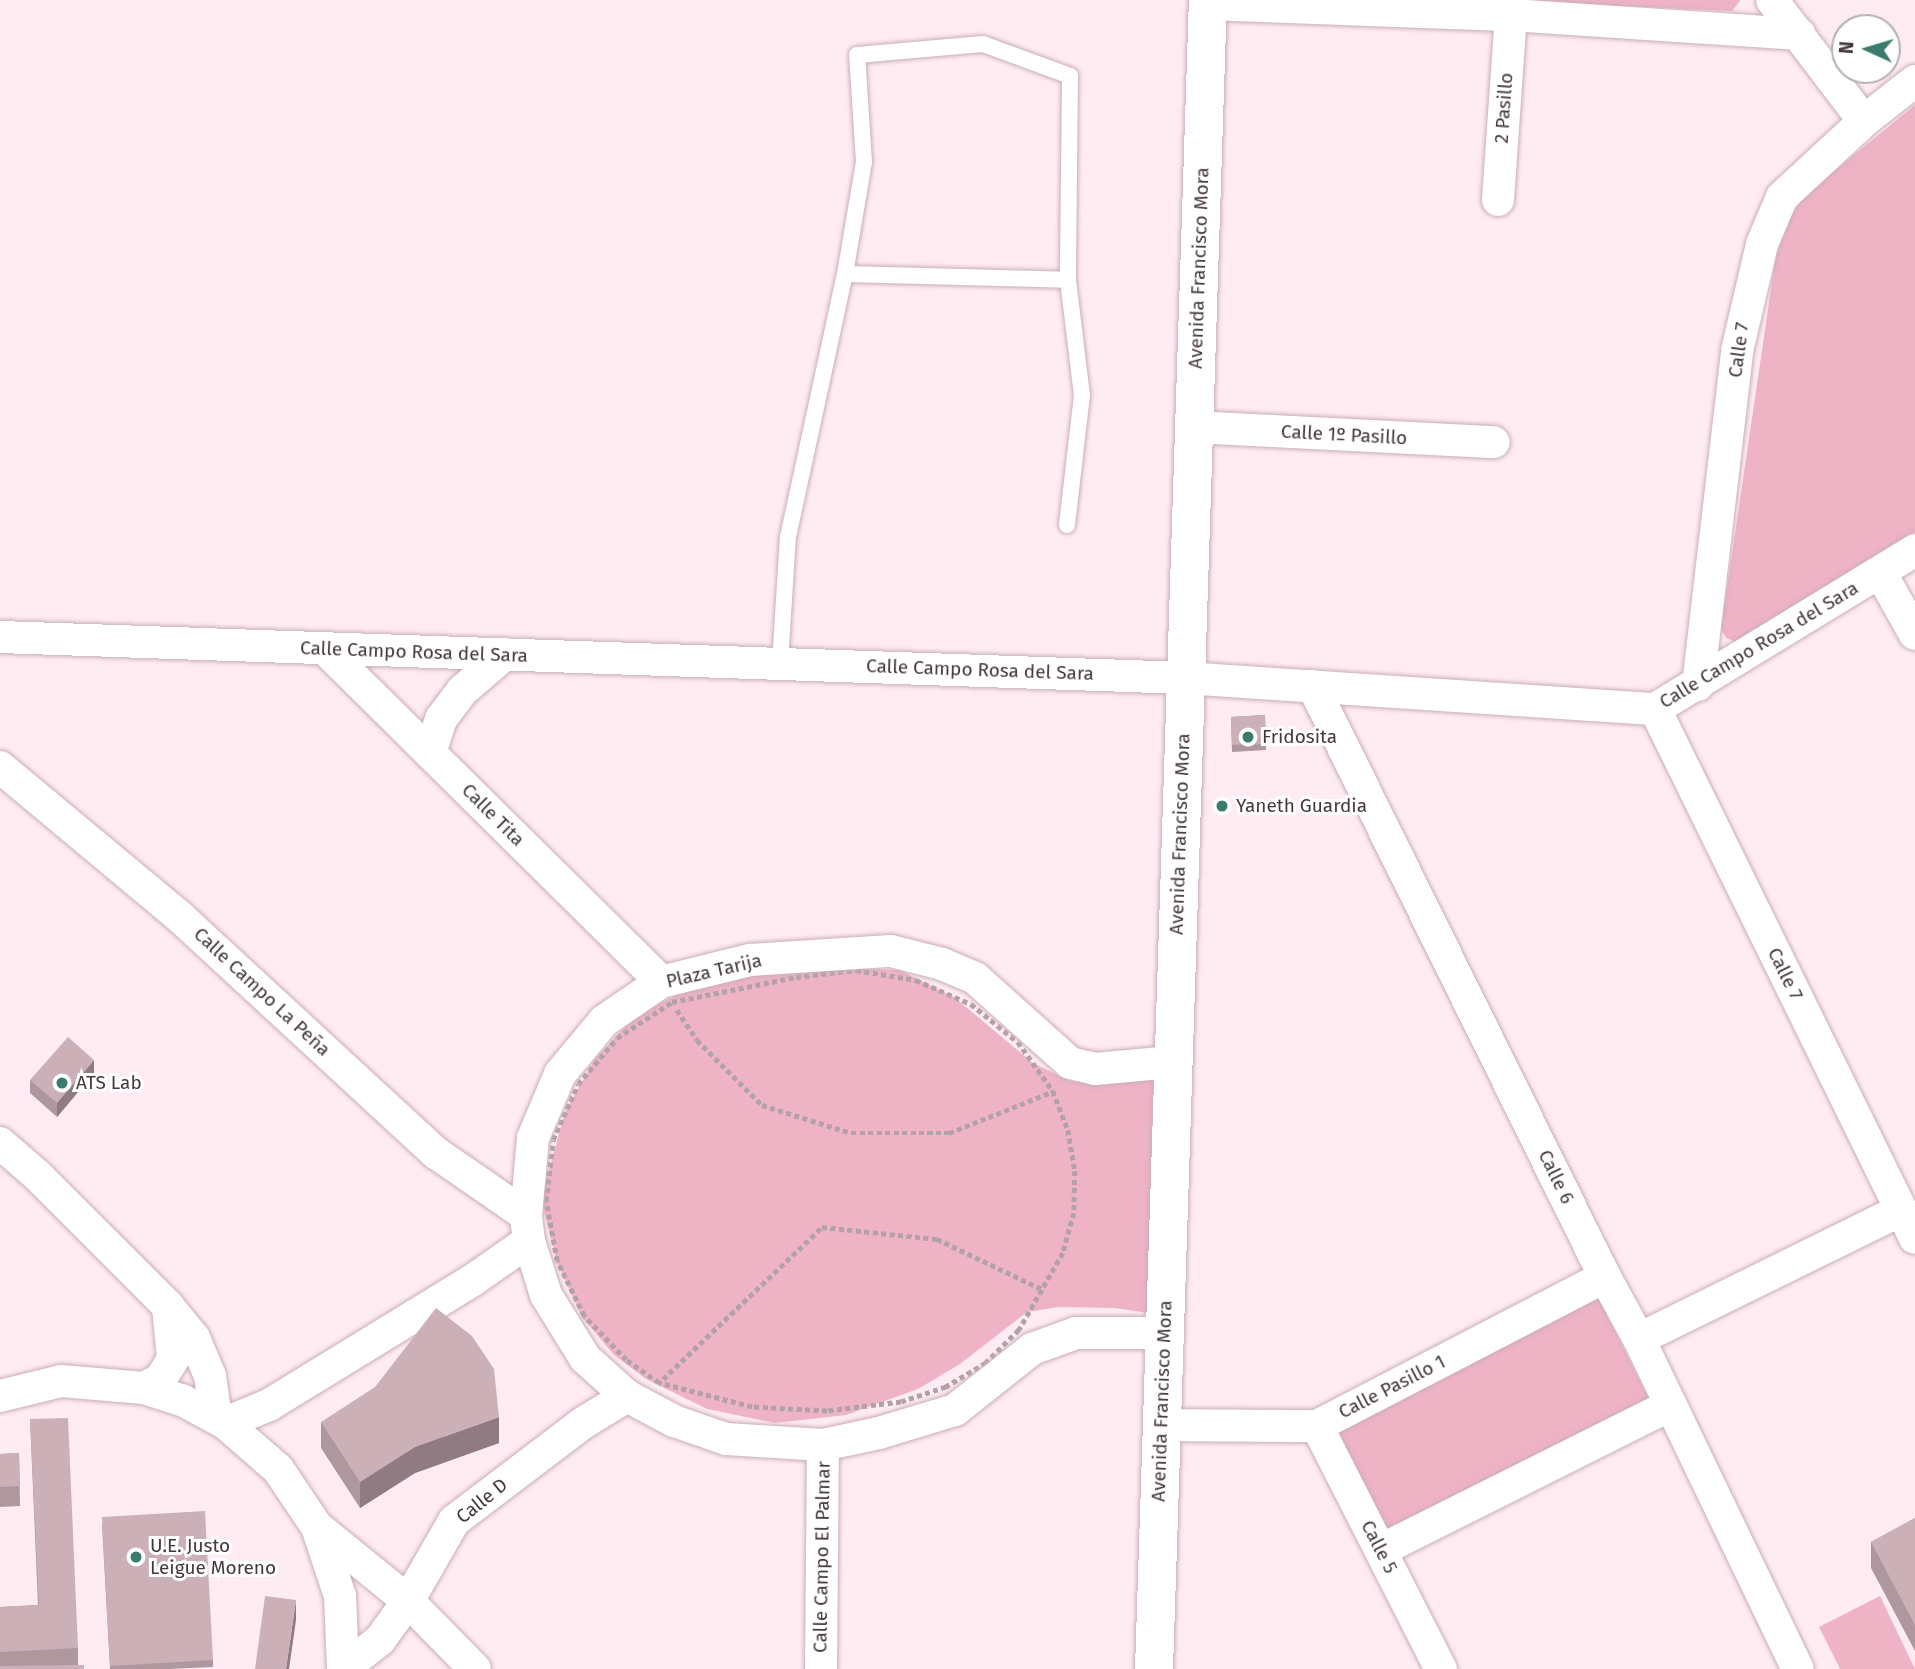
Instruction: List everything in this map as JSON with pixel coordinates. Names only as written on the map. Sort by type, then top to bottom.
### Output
[{"type":"street","points":[[1772,0],[1864,121]]},
{"type":"street","points":[[1207,2],[1511,15],[1799,34]]},
{"type":"street","name":"Avenida Francisco Mora","points":[[1154,1669],[1207,2]]},
{"type":"street","name":"2 Pasillo","points":[[1498,200],[1511,15]]},
{"type":"street","name":"Calle 7","points":[[1698,685],[1737,351],[1762,244],[1782,197],[1864,121],[1915,81]]},
{"type":"street","name":"Calle 1º Pasillo","points":[[1194,427],[1494,442]]},
{"type":"street","name":"Calle Campo Rosa del Sara","points":[[0,637],[1185,678],[1655,709],[1915,550]]},
{"type":"street","points":[[1880,572],[1915,634]]},
{"type":"street","name":"Calle Tita","points":[[325,649],[666,992]]},
{"type":"street","points":[[430,753],[441,719],[462,691],[505,654]]},
{"type":"street","name":"Calle 6","points":[[1313,686],[1605,1277],[1639,1339],[1798,1669]]},
{"type":"street","name":"Calle 7","points":[[1655,709],[1915,1238]]},
{"type":"street","name":"Calle Campo La Peña","points":[[0,767],[179,916],[436,1153],[527,1228]]},
{"type":"street","name":"Plaza Tarija","points":[[1164,1333],[1076,1334],[1031,1349],[956,1410],[879,1433],[823,1445],[726,1439],[674,1421],[627,1395],[585,1358],[545,1295],[527,1228],[533,1138],[560,1074],[604,1021],[666,992],[750,960],[891,951],[942,964],[975,978],[1070,1063],[1095,1069],[1172,1062]]},
{"type":"street","points":[[0,1143],[37,1175],[168,1306],[194,1338],[211,1376],[220,1421]]},
{"type":"street","points":[[1639,1339],[1901,1210]]},
{"type":"street","points":[[220,1421],[269,1405],[473,1280],[527,1228]]},
{"type":"street","name":"Calle Pasillo 1","points":[[1162,1425],[1317,1426],[1605,1277]]},
{"type":"street","points":[[144,1388],[160,1380],[173,1359],[168,1306]]},
{"type":"street","points":[[0,1395],[61,1381],[144,1388],[181,1400],[220,1421],[278,1469],[317,1527],[340,1596],[343,1669]]},
{"type":"street","name":"Calle D","points":[[343,1669],[380,1640],[408,1601],[454,1521],[583,1423],[627,1395]]},
{"type":"street","points":[[1381,1550],[1671,1405]]},
{"type":"street","name":"Calle 5","points":[[1317,1426],[1441,1669]]},
{"type":"street","name":"Calle Campo El Palmar","points":[[821,1669],[823,1445]]},
{"type":"street","points":[[317,1527],[408,1601],[475,1669]]},
{"type":"lane","points":[[780,663],[788,537],[845,274],[864,162],[857,55],[983,44],[1070,76],[1068,280],[1082,396],[1067,526]]},
{"type":"lane","points":[[845,274],[1068,280]]},
{"type":"path","points":[[856,970],[916,980],[971,1004],[1009,1034],[1018,1042],[1053,1091],[1068,1130],[1076,1171],[1074,1213],[1063,1253],[1019,1330],[986,1363],[946,1387],[901,1402],[827,1411],[752,1407],[659,1383],[626,1360],[584,1316],[557,1262],[546,1201],[553,1140],[578,1084],[617,1038],[666,992],[856,970]]},
{"type":"path","points":[[666,992],[697,1040],[762,1105],[850,1133],[949,1133],[1053,1091]]},
{"type":"path","points":[[627,1395],[659,1383],[822,1227],[937,1239],[1044,1290]]},
{"type":"shaded area","points":[[1488,0],[1740,0],[1740,1],[1732,11]]},
{"type":"shaded area","points":[[1915,105],[1915,532],[1741,644],[1726,638],[1721,629],[1776,255],[1792,215],[1804,196]]},
{"type":"shaded area","points":[[831,968],[899,970],[954,997],[1033,1063],[1070,1081],[1117,1080],[1154,1067],[1148,1313],[1115,1308],[1059,1307],[1027,1312],[960,1364],[918,1389],[846,1415],[775,1423],[707,1409],[646,1379],[614,1355],[582,1317],[557,1263],[541,1199],[565,1112],[595,1059],[637,1014],[690,989],[755,976]]},
{"type":"shaded area","points":[[1597,1295],[1650,1401],[1386,1531],[1336,1429]]},
{"type":"shaded area","points":[[1880,1596],[1915,1669],[1840,1669],[1819,1627]]},
{"type":"building","name":"Fridosita","points":[[1265,715],[1266,744],[1232,745],[1231,717]]},
{"type":"building","name":"ATS Lab","points":[[68,1037],[94,1060],[57,1103],[30,1080]]},
{"type":"building","points":[[436,1308],[472,1336],[494,1369],[499,1417],[415,1447],[360,1482],[321,1422],[375,1387]]},
{"type":"building","points":[[68,1418],[78,1648],[0,1652],[0,1607],[39,1605],[30,1419]]},
{"type":"building","points":[[19,1453],[20,1486],[0,1487],[0,1454]]},
{"type":"building","points":[[205,1511],[213,1660],[110,1666],[102,1517]]},
{"type":"building","points":[[1915,1518],[1915,1625],[1871,1542]]},
{"type":"building","points":[[265,1596],[296,1600],[286,1669],[255,1669]]},
{"type":"building","points":[[84,1665],[84,1669],[0,1669],[0,1666]]},
{"type":"place","name":"Fridosita","points":[[1248,737]]},
{"type":"place","name":"Yaneth Guardia","points":[[1222,806]]},
{"type":"place","name":"ATS Lab","points":[[62,1083]]},
{"type":"place","name":"U.E. Justo Leigue Moreno","points":[[136,1557]]}]
